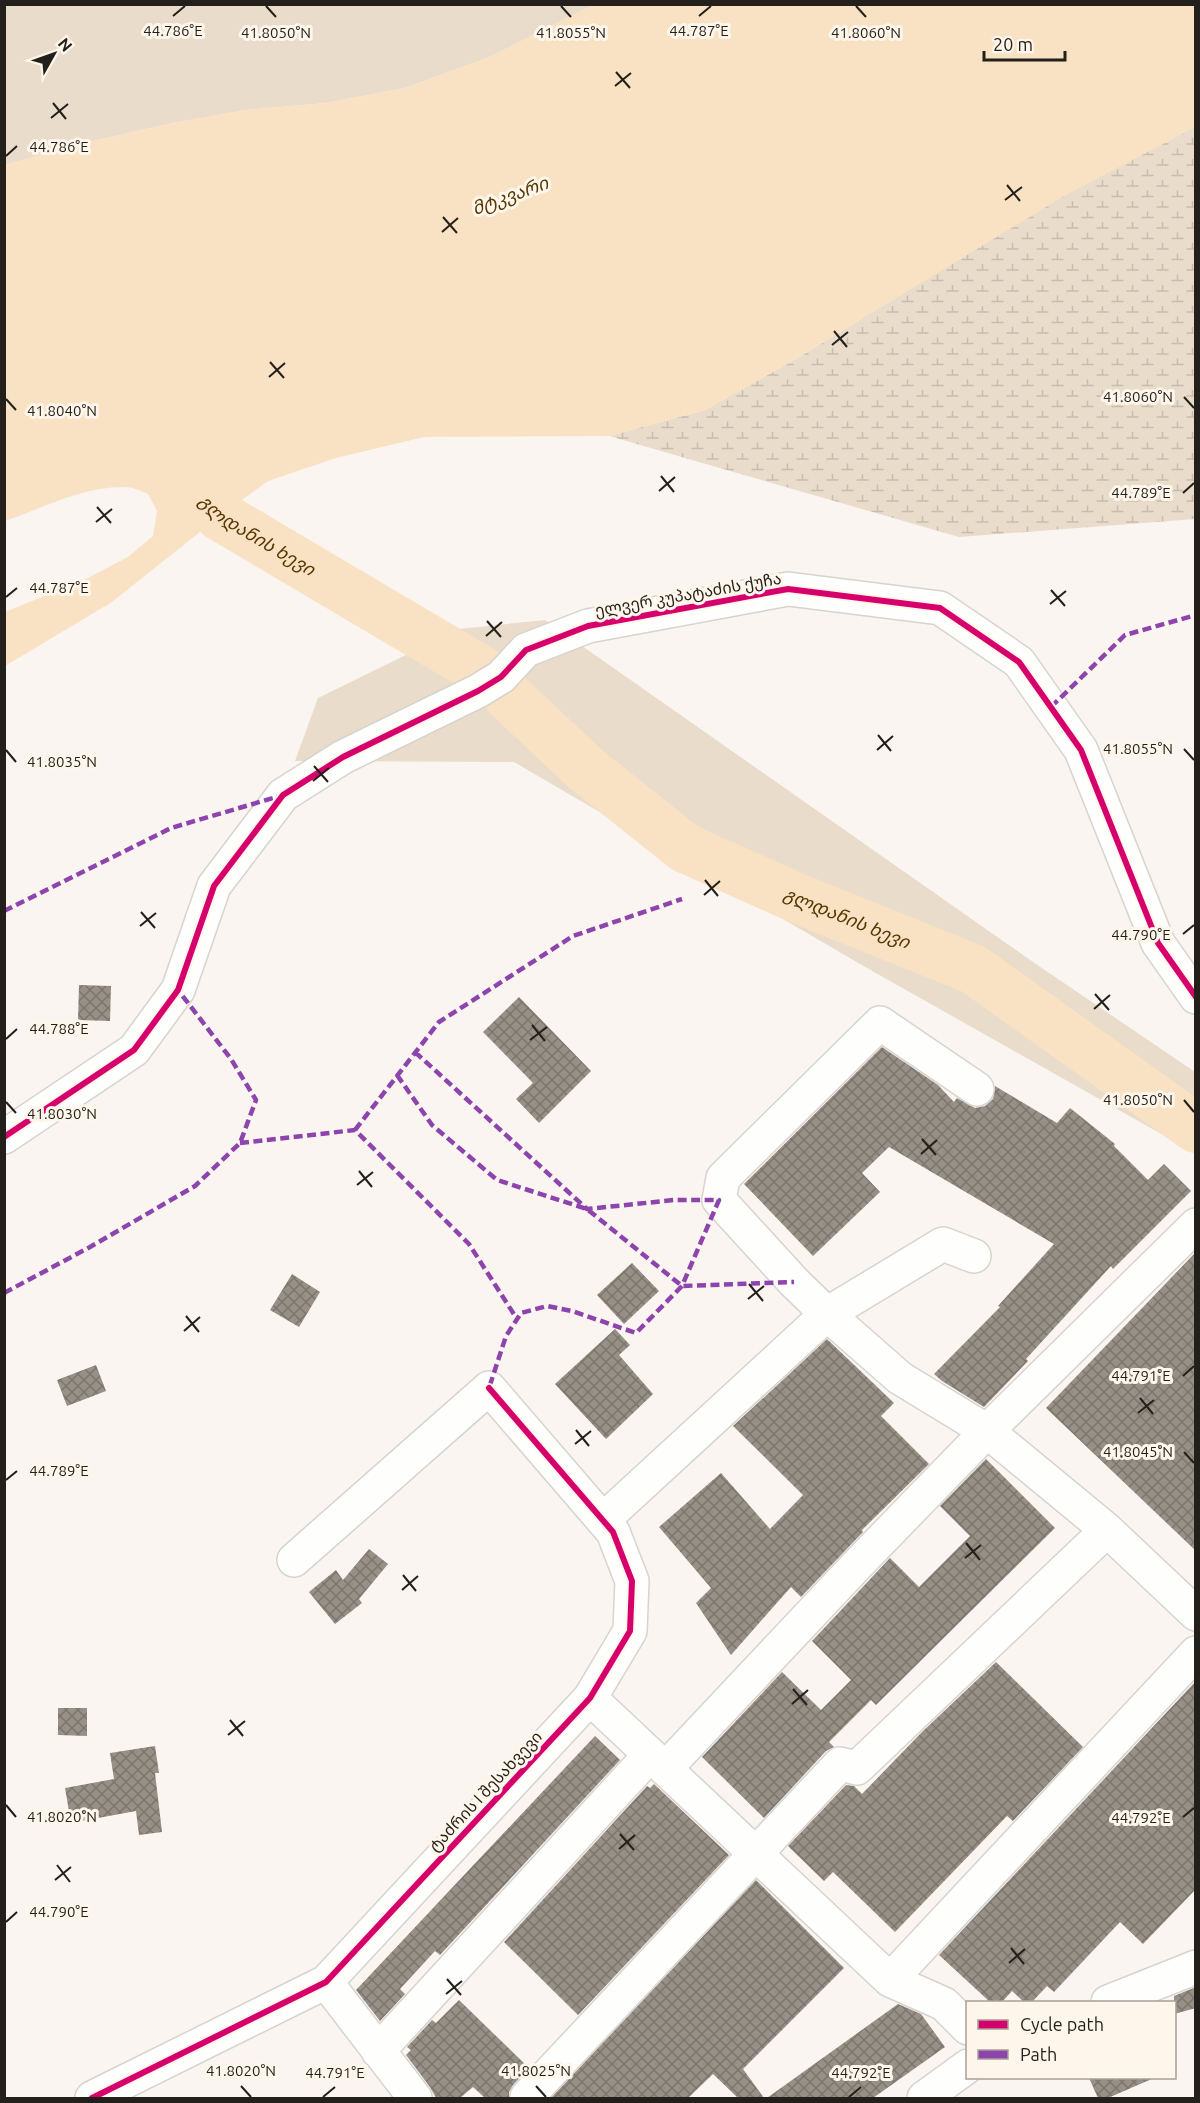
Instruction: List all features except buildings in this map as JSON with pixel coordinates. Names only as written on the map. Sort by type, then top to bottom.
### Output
[{"type":"street","name":"ელვერ კუპატაძის ქუჩა","points":[[4,1137],[134,1050],[178,990],[214,886],[283,795],[343,757],[478,691],[501,677],[526,650],[588,626],[788,589],[940,608],[1019,662],[1081,750],[1158,943],[1196,997]]},
{"type":"street","points":[[977,1089],[880,1023],[723,1178],[719,1200],[794,1282],[900,1378],[987,1431],[1107,1530],[1196,1614]]},
{"type":"street","points":[[378,2051],[658,1762],[857,1565],[987,1431],[1196,1225]]},
{"type":"street","points":[[603,1520],[827,1314],[943,1244],[974,1256]]},
{"type":"street","name":"ტაძრის I შესახვევი","points":[[92,2098],[326,1982],[590,1698],[630,1631],[632,1581],[613,1532],[489,1388],[294,1560]]},
{"type":"street","points":[[527,2097],[840,1764],[857,1768],[1107,1530]]},
{"type":"street","points":[[890,1980],[1196,1653]]},
{"type":"street","points":[[590,1698],[890,1980],[944,2004],[966,2026]]},
{"type":"street","points":[[1111,2001],[1196,1967]]},
{"type":"street","points":[[326,1982],[415,2098]]},
{"type":"street","points":[[924,2098],[966,2067]]},
{"type":"green space","points":[[5,5],[593,5],[490,57],[405,88],[326,103],[246,110],[173,123],[84,143],[5,165]]},
{"type":"green space","points":[[1195,127],[1195,519],[959,537],[609,436],[705,410],[796,359],[1064,195]]},
{"type":"green space","points":[[545,620],[1036,964],[1195,1072],[1195,1153],[867,968],[514,762],[295,761],[318,698],[459,629]]},
{"type":"water","name":"მტკვარი","points":[[593,5],[1195,5],[1195,127],[1064,196],[796,359],[705,410],[609,436],[424,437],[336,458],[268,481],[112,602],[5,666],[5,612],[86,579],[128,557],[153,536],[157,511],[148,494],[129,487],[110,488],[79,494],[5,521],[5,165],[84,143],[173,123],[246,110],[326,103],[405,88],[490,57]]},
{"type":"waterway","name":"გლდანის ხევი","points":[[172,467],[220,516],[482,671]]},
{"type":"waterway","name":"გლდანის ხევი","points":[[508,696],[587,770],[685,848],[799,899],[973,969],[1196,1128]]},
{"type":"marked path","points":[[1051,707],[1125,635],[1196,615]]},
{"type":"marked path","points":[[4,911],[171,828],[280,796]]},
{"type":"marked path","points":[[355,1130],[439,1022],[573,936],[682,899]]},
{"type":"marked path","points":[[4,1293],[90,1247],[195,1186],[240,1143],[256,1100],[231,1059],[178,990]]},
{"type":"marked path","points":[[415,1052],[587,1209],[674,1200],[719,1200],[682,1286],[636,1333],[572,1311],[547,1306],[521,1313],[506,1336],[489,1388]]},
{"type":"marked path","points":[[397,1075],[432,1125],[497,1180],[587,1209],[682,1286],[794,1282]]},
{"type":"marked path","points":[[240,1143],[355,1130],[469,1244],[517,1319]]},
{"type":"cycle path","points":[[4,1137],[134,1050],[178,990],[214,886],[283,795],[343,757],[478,691],[501,677],[526,650],[588,626],[788,589],[940,608],[1019,662],[1081,750],[1158,943],[1196,997]]},
{"type":"cycle path","points":[[92,2098],[326,1982],[590,1698],[630,1631],[632,1581],[613,1532],[489,1388]]}]
